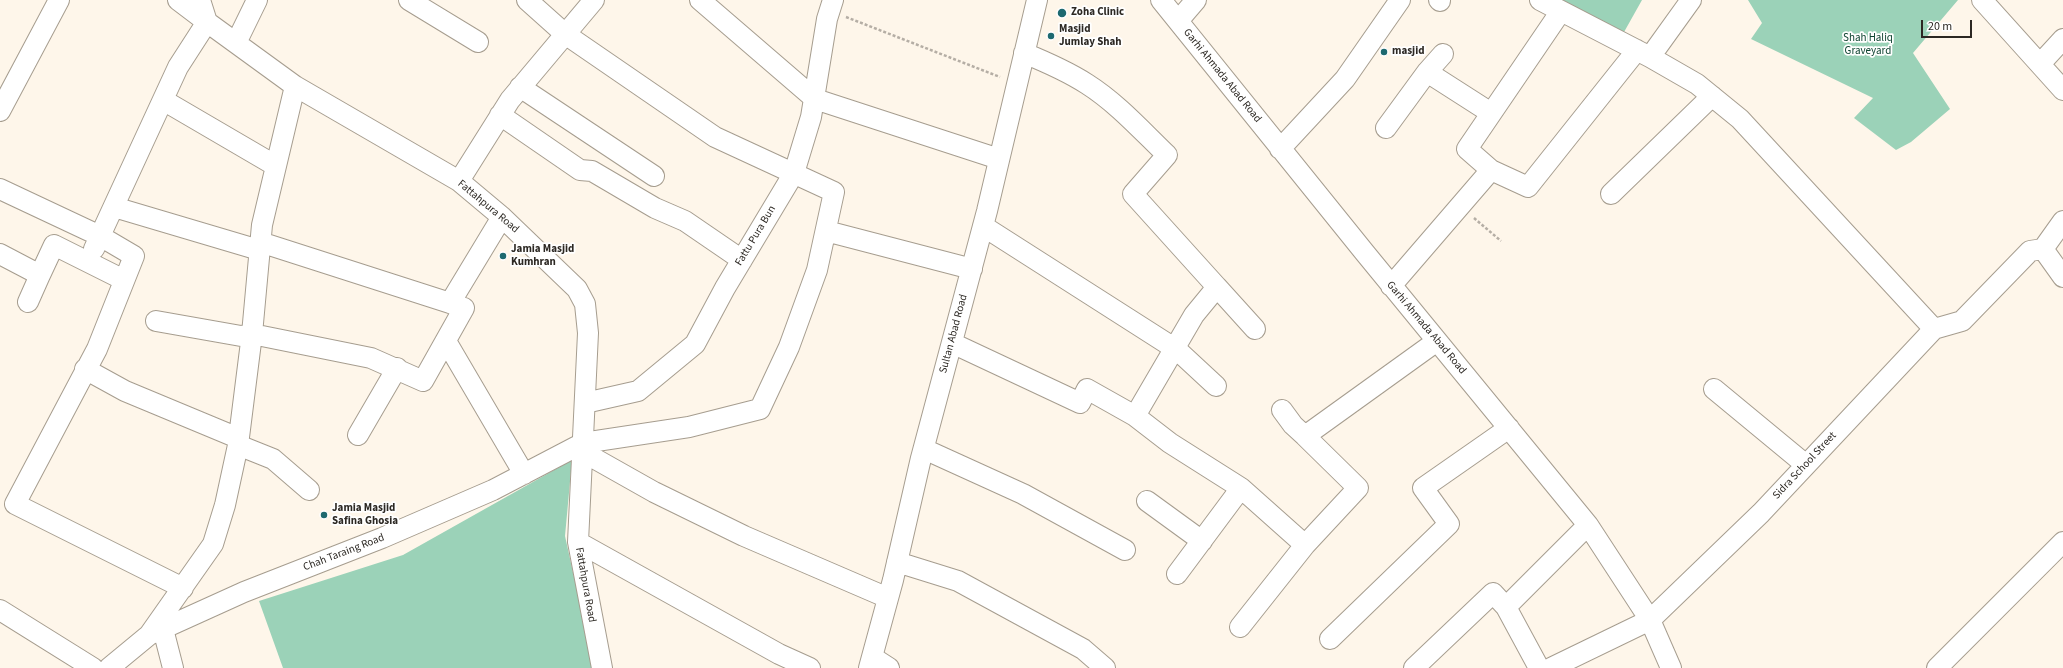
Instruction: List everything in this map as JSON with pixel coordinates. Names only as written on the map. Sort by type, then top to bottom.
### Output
[{"type":"street","points":[[0,111],[59,0]]},
{"type":"street","name":"Fattahpura Road","points":[[178,0],[295,86],[459,181],[502,217],[577,289],[585,304],[588,333],[578,542],[602,668]]},
{"type":"street","points":[[89,263],[100,236],[178,68],[207,22],[200,0]]},
{"type":"street","points":[[236,43],[257,0]]},
{"type":"street","points":[[409,0],[478,42]]},
{"type":"street","points":[[526,0],[566,34],[715,137],[834,192],[826,231],[972,269]]},
{"type":"street","points":[[459,181],[500,115],[520,87],[594,0]]},
{"type":"street","name":"Sultan Abad Road","points":[[871,662],[924,449],[983,226],[1037,0]]},
{"type":"street","name":"Garhi Ahmada Abad Road","points":[[1161,0],[1391,286],[1588,525],[1650,620],[1671,668]]},
{"type":"street","points":[[1178,21],[1196,0]]},
{"type":"street","points":[[1280,149],[1345,78],[1400,0]]},
{"type":"street","points":[[1540,0],[1697,84],[1740,119],[1934,328],[1962,321],[2030,251],[2043,249],[2063,221]]},
{"type":"street","points":[[1561,11],[1467,149],[1491,170],[1528,187],[1691,0]]},
{"type":"street","points":[[1982,0],[2063,90]]},
{"type":"street","points":[[702,1],[815,99],[999,159]]},
{"type":"street","name":"Fattu Pura Bun","points":[[585,403],[638,391],[695,344],[742,260],[794,173],[812,117],[831,5]]},
{"type":"street","points":[[2040,64],[2063,38]]},
{"type":"street","points":[[1024,53],[1055,66],[1088,85],[1124,114],[1167,155],[1133,194],[1255,329]]},
{"type":"street","points":[[1386,128],[1442,54]]},
{"type":"street","points":[[1427,72],[1491,113]]},
{"type":"street","points":[[173,668],[156,632],[183,588],[213,544],[225,505],[238,441],[252,334],[262,225],[295,86]]},
{"type":"street","points":[[520,87],[654,176]]},
{"type":"street","points":[[1611,194],[1712,96]]},
{"type":"street","points":[[163,100],[276,166]]},
{"type":"street","points":[[500,115],[580,170],[592,171],[655,208],[685,221],[742,260]]},
{"type":"street","points":[[1391,286],[1491,170]]},
{"type":"street","points":[[0,189],[100,236],[134,256],[96,349],[15,504],[183,588]]},
{"type":"street","points":[[114,207],[260,246],[464,308],[423,381],[397,368],[371,358],[252,334],[241,336],[156,321]]},
{"type":"street","points":[[450,303],[502,217]]},
{"type":"street","points":[[983,226],[1174,348],[1216,386]]},
{"type":"street","name":"Chah Taraing Road","points":[[119,665],[156,632],[244,592],[382,538],[493,490],[524,474],[583,448],[689,427],[760,409],[792,340],[817,270],[826,231]]},
{"type":"street","points":[[28,302],[54,245],[124,280]]},
{"type":"street","points":[[2043,249],[2063,277]]},
{"type":"street","points":[[0,254],[40,275]]},
{"type":"street","points":[[1135,416],[1194,315],[1217,287]]},
{"type":"street","name":"Sidra School Street","points":[[1551,668],[1650,620],[1761,513],[1934,328]]},
{"type":"street","points":[[446,341],[524,474]]},
{"type":"street","points":[[1305,436],[1437,341]]},
{"type":"street","points":[[952,343],[1080,403],[1087,389],[1135,416],[1170,442],[1241,488],[1305,545]]},
{"type":"street","points":[[358,435],[397,368]]},
{"type":"street","points":[[86,369],[125,391],[273,458],[309,490]]},
{"type":"street","points":[[1714,389],[1806,465]]},
{"type":"street","points":[[1240,627],[1305,545],[1358,488],[1293,425],[1282,410]]},
{"type":"street","points":[[1330,639],[1449,524],[1423,488],[1509,428]]},
{"type":"street","points":[[583,448],[654,492],[744,536],[888,598]]},
{"type":"street","points":[[924,449],[1023,494],[1125,550]]},
{"type":"street","points":[[1177,574],[1241,488]]},
{"type":"street","points":[[1147,501],[1202,541]]},
{"type":"street","points":[[1506,607],[1588,525]]},
{"type":"street","points":[[578,542],[779,654],[810,668]]},
{"type":"street","points":[[1937,668],[2063,542]]},
{"type":"street","points":[[897,562],[958,581],[1083,650],[1105,668]]},
{"type":"street","points":[[1414,668],[1493,593],[1506,607],[1532,665]]},
{"type":"street","points":[[0,610],[93,668]]},
{"type":"street","points":[[871,662],[889,668]]},
{"type":"path","points":[[831,5],[1017,84]]},
{"type":"path","points":[[1460,206],[1501,241]]},
{"type":"green space","points":[[1541,0],[1642,0],[1619,41]]},
{"type":"green space","name":"Shah Haliq Graveyard","points":[[1748,0],[1958,0],[1913,53],[1950,109],[1911,142],[1896,150],[1854,118],[1873,98],[1751,39],[1762,23]]},
{"type":"green space","points":[[572,460],[565,536],[594,668],[283,668],[259,601],[403,555]]},
{"type":"place","name":"Zoha Clinic","points":[[1062,13]]},
{"type":"place","name":"Masjid Jumlay Shah","points":[[1051,36]]},
{"type":"place","name":"masjid","points":[[1384,52]]},
{"type":"place","name":"Jamia Masjid Kumhran","points":[[503,256]]},
{"type":"place","name":"Jamia Masjid Safina Ghosia","points":[[324,515]]}]
